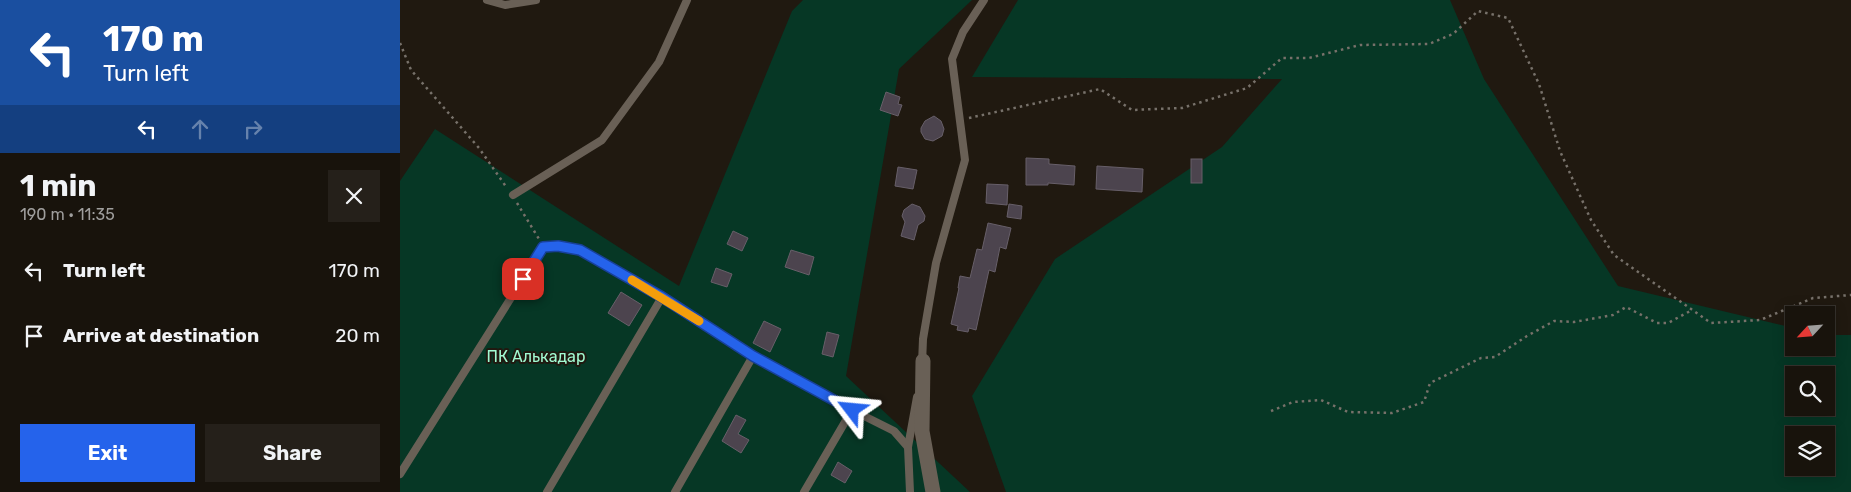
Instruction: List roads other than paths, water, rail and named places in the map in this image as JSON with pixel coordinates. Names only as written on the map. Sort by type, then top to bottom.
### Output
[{"type":"street","points":[[923,362],[922,431],[933,492]]},
{"type":"lane","points":[[488,0],[505,5],[536,0]]},
{"type":"lane","points":[[513,195],[602,140],[659,62],[687,0]]},
{"type":"lane","points":[[910,492],[908,447],[923,362],[923,339],[936,263],[965,160],[952,59],[963,32],[984,0]]},
{"type":"lane","points":[[400,474],[543,247],[558,246],[580,250],[662,297],[753,356],[894,431],[908,447]]},
{"type":"lane","points":[[547,492],[662,297]]},
{"type":"lane","points":[[675,492],[753,356]]},
{"type":"lane","points":[[804,492],[852,410]]},
{"type":"park label","name":"ПК Алькадар","points":[[536,356]]}]
